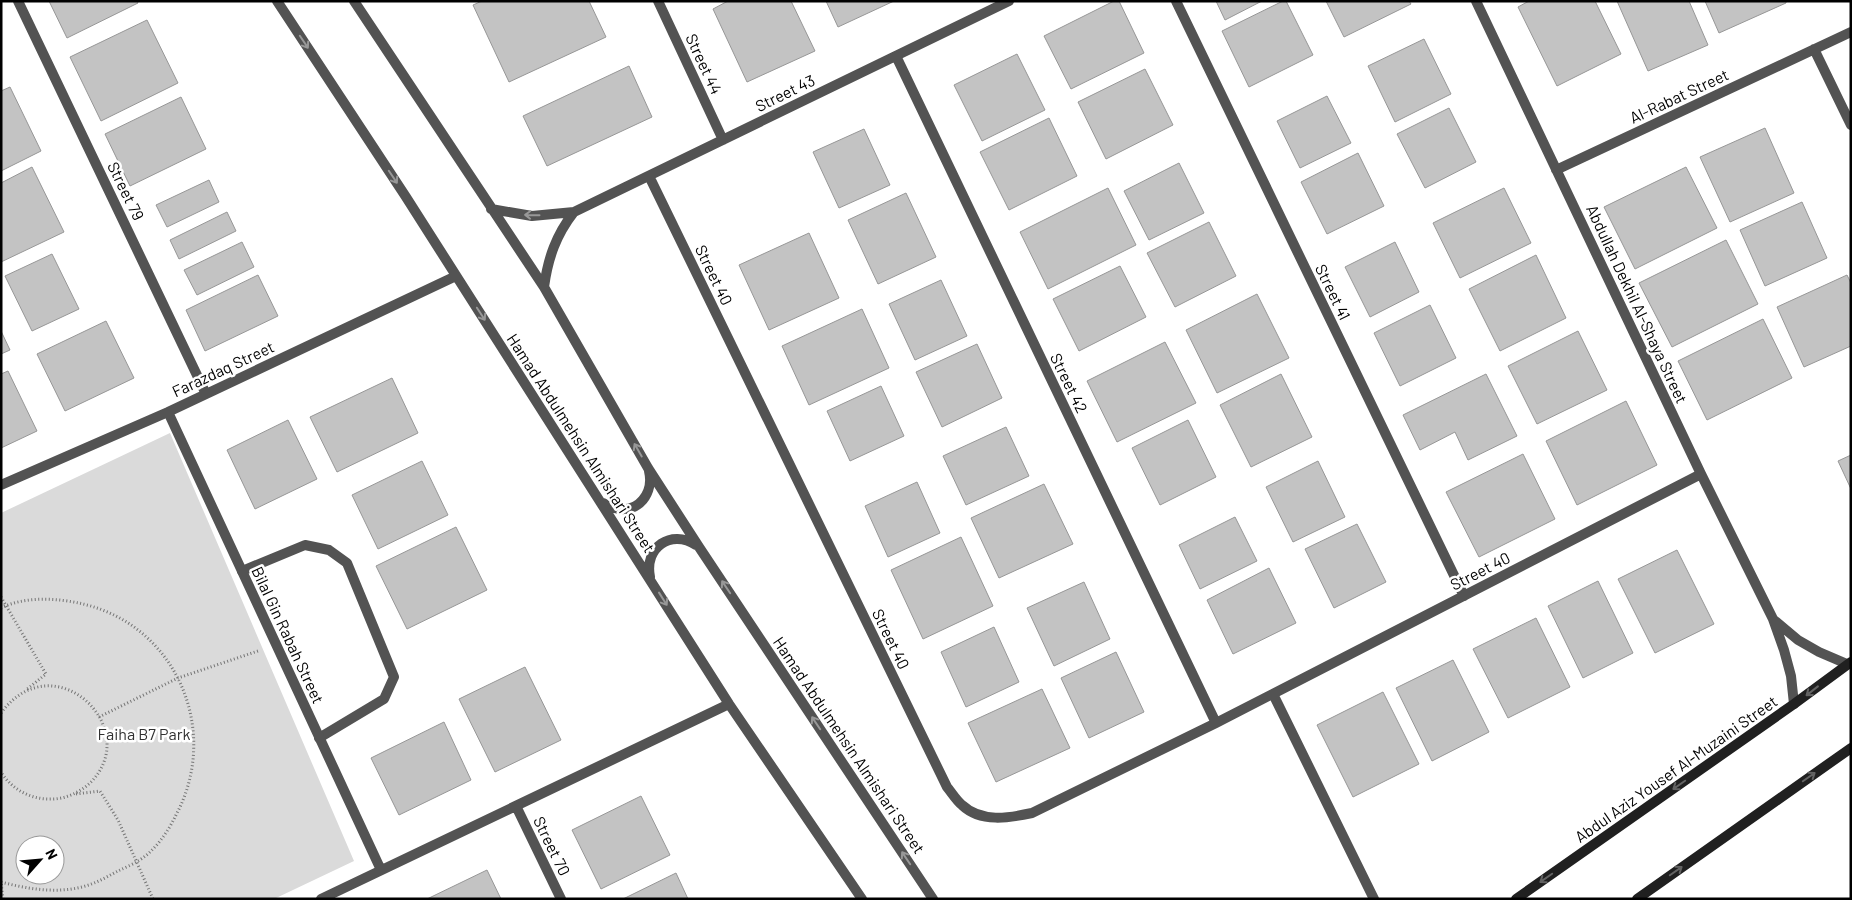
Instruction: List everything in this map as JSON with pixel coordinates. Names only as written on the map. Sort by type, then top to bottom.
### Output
[{"type":"street","name":"Street 79","points":[[18,1],[206,394]]},
{"type":"street","name":"Hamad Abdulmehsin Almishari Street","points":[[277,1],[406,197],[729,704],[862,899]]},
{"type":"street","name":"Hamad Abdulmehsin Almishari Street","points":[[354,1],[544,287],[648,468],[932,899]]},
{"type":"street","name":"Street 44","points":[[658,1],[723,140]]},
{"type":"street","name":"Street 43","points":[[491,209],[532,216],[574,212],[1009,1]]},
{"type":"street","name":"Street 41","points":[[1176,1],[1464,596]]},
{"type":"street","name":"Abdullah Dekhil Al-Shaya Street","points":[[1476,1],[1701,474],[1773,619],[1791,676],[1794,704]]},
{"type":"street","name":"Al-Rabat Street","points":[[1556,170],[1851,32]]},
{"type":"street","points":[[1814,49],[1851,125]]},
{"type":"street","name":"Street 42","points":[[896,56],[1216,723]]},
{"type":"street","name":"Street 40","points":[[648,176],[947,787],[963,806],[982,816],[1005,819],[1032,813],[1216,723],[1701,474]]},
{"type":"street","name":"Street 43","points":[[544,287],[553,247],[562,228],[574,212]]},
{"type":"street","name":"Farazdaq Street","points":[[1,485],[168,412],[456,276]]},
{"type":"street","name":"Bilal Gin Rabah Street","points":[[168,412],[381,870]]},
{"type":"street","points":[[602,503],[614,508],[627,509],[640,504],[648,494],[651,480],[648,468]]},
{"type":"street","points":[[651,580],[648,567],[652,554],[661,544],[674,538],[688,540],[699,547]]},
{"type":"street","points":[[242,571],[305,545],[329,550],[348,563],[394,677],[384,699],[319,738]]},
{"type":"street","name":"Abdullah Dekhil Al-Shaya Street","points":[[1773,619],[1798,640],[1819,652],[1849,663]]},
{"type":"street","name":"Abdul Aziz Yousef Al-Muzaini Street","points":[[1516,899],[1794,704],[1849,663]]},
{"type":"street","points":[[1273,694],[1374,899]]},
{"type":"street","points":[[321,899],[729,704]]},
{"type":"street","points":[[1636,899],[1851,748]]},
{"type":"street","name":"Street 70","points":[[516,806],[561,899]]},
{"type":"path","points":[[1,597],[46,674],[7,705],[1,713]]},
{"type":"path","points":[[1,608],[28,600],[72,601],[94,606],[115,615],[134,627],[152,642],[166,658],[178,678],[188,702],[194,726],[195,752],[191,778],[184,802],[172,824],[156,845],[136,862],[94,884],[71,889],[47,890],[24,888],[1,882],[3,899]]},
{"type":"path","points":[[100,717],[178,678],[276,645]]},
{"type":"path","points":[[22,693],[37,687],[62,687],[84,698],[100,717],[105,733],[104,758],[93,780],[73,795]]},
{"type":"path","points":[[1,772],[10,784],[35,798],[54,799],[100,791],[118,820],[153,899]]},
{"type":"green space","name":"Faiha B7 Park","points":[[170,433],[354,861],[274,899],[1,899],[1,513]]},
{"type":"building","points":[[49,1],[137,1],[138,3],[67,38]]},
{"type":"building","points":[[482,1],[589,1],[606,37],[509,82],[473,5]]},
{"type":"building","points":[[728,1],[791,1],[815,51],[747,82],[713,9]]},
{"type":"building","points":[[826,1],[894,1],[838,27]]},
{"type":"building","points":[[1114,1],[1119,1],[1144,53],[1071,89],[1044,36]]},
{"type":"building","points":[[1216,1],[1262,1],[1225,20]]},
{"type":"building","points":[[1286,1],[1313,55],[1249,87],[1222,31]]},
{"type":"building","points":[[1326,1],[1409,1],[1411,4],[1344,37]]},
{"type":"building","points":[[1529,1],[1595,1],[1621,54],[1557,86],[1518,7]]},
{"type":"building","points":[[1617,1],[1689,1],[1708,45],[1648,71]]},
{"type":"building","points":[[1705,1],[1786,1],[1786,3],[1719,33]]},
{"type":"building","points":[[147,20],[178,83],[101,121],[70,57]]},
{"type":"building","points":[[1424,39],[1451,94],[1395,122],[1368,66]]},
{"type":"building","points":[[1017,54],[1045,110],[982,141],[954,85]]},
{"type":"building","points":[[629,66],[652,117],[547,166],[523,116]]},
{"type":"building","points":[[1145,69],[1173,125],[1106,159],[1078,102]]},
{"type":"building","points":[[10,87],[41,151],[1,171],[1,91]]},
{"type":"building","points":[[1327,96],[1351,143],[1300,168],[1277,121]]},
{"type":"building","points":[[181,97],[206,149],[130,186],[105,134]]},
{"type":"building","points":[[1449,108],[1476,162],[1425,188],[1397,134]]},
{"type":"building","points":[[1049,118],[1077,176],[1009,210],[980,152]]},
{"type":"building","points":[[1765,128],[1794,193],[1730,222],[1700,157]]},
{"type":"building","points":[[864,129],[890,185],[839,208],[813,152]]},
{"type":"building","points":[[1358,153],[1384,206],[1327,234],[1301,182]]},
{"type":"building","points":[[1179,163],[1204,213],[1149,240],[1124,191]]},
{"type":"building","points":[[32,167],[64,232],[1,262],[1,183]]},
{"type":"building","points":[[1686,167],[1717,228],[1635,269],[1604,207]]},
{"type":"building","points":[[209,180],[219,202],[167,227],[156,205]]},
{"type":"building","points":[[1108,188],[1136,245],[1048,289],[1020,232]]},
{"type":"building","points":[[1504,188],[1531,243],[1460,278],[1433,223]]},
{"type":"building","points":[[906,193],[936,257],[878,284],[848,220]]},
{"type":"building","points":[[1802,202],[1827,258],[1765,286],[1740,230]]},
{"type":"building","points":[[227,212],[236,231],[179,259],[170,240]]},
{"type":"building","points":[[1209,222],[1236,276],[1175,307],[1147,253]]},
{"type":"building","points":[[809,233],[839,298],[769,330],[739,265]]},
{"type":"building","points":[[1726,240],[1758,304],[1672,347],[1639,283]]},
{"type":"building","points":[[242,242],[254,267],[197,295],[184,270]]},
{"type":"building","points":[[1395,242],[1419,292],[1370,317],[1345,267]]},
{"type":"building","points":[[52,254],[79,309],[32,331],[5,276]]},
{"type":"building","points":[[1536,255],[1566,318],[1500,351],[1469,289]]},
{"type":"building","points":[[1120,266],[1146,317],[1079,351],[1053,299]]},
{"type":"building","points":[[258,275],[278,316],[205,351],[186,310]]},
{"type":"building","points":[[1847,275],[1851,283],[1851,346],[1804,367],[1777,307]]},
{"type":"building","points":[[941,280],[967,336],[915,360],[889,304]]},
{"type":"building","points":[[1257,294],[1289,358],[1217,393],[1186,330]]},
{"type":"building","points":[[1430,305],[1456,358],[1400,386],[1374,333]]},
{"type":"building","points":[[862,309],[889,368],[809,405],[782,346]]},
{"type":"building","points":[[1763,319],[1792,378],[1707,420],[1678,361]]},
{"type":"building","points":[[106,321],[134,378],[65,411],[37,354]]},
{"type":"building","points":[[1,331],[10,350],[1,354]]},
{"type":"building","points":[[1578,331],[1607,390],[1537,424],[1508,366]]},
{"type":"building","points":[[1165,342],[1196,403],[1117,442],[1087,381]]},
{"type":"building","points":[[977,344],[1002,398],[942,427],[916,372]]},
{"type":"building","points":[[8,371],[37,431],[1,448],[1,374]]},
{"type":"building","points":[[1281,374],[1312,437],[1251,467],[1220,405]]},
{"type":"building","points":[[1486,374],[1517,436],[1468,460],[1455,432],[1420,450],[1403,415]]},
{"type":"building","points":[[392,378],[418,433],[337,472],[310,417]]},
{"type":"building","points":[[881,386],[904,436],[850,461],[827,411]]},
{"type":"building","points":[[1626,401],[1657,465],[1577,505],[1546,441]]},
{"type":"building","points":[[288,420],[317,479],[255,509],[227,450]]},
{"type":"building","points":[[1188,420],[1216,477],[1160,505],[1132,448]]},
{"type":"building","points":[[1006,427],[1029,476],[966,505],[943,456]]},
{"type":"building","points":[[1523,454],[1555,519],[1479,557],[1446,492]]},
{"type":"building","points":[[1851,455],[1851,489],[1838,461]]},
{"type":"building","points":[[422,461],[448,515],[378,549],[352,495]]},
{"type":"building","points":[[1318,461],[1345,517],[1293,542],[1266,487]]},
{"type":"building","points":[[917,482],[940,533],[888,557],[865,506]]},
{"type":"building","points":[[1044,484],[1073,544],[999,578],[971,518]]},
{"type":"building","points":[[1235,517],[1257,561],[1200,589],[1179,545]]},
{"type":"building","points":[[1357,524],[1386,582],[1334,608],[1305,549]]},
{"type":"building","points":[[456,527],[487,590],[407,629],[376,566]]},
{"type":"building","points":[[961,537],[993,606],[923,639],[891,570]]},
{"type":"building","points":[[1677,550],[1714,624],[1655,653],[1618,579]]},
{"type":"building","points":[[1269,568],[1296,623],[1233,654],[1207,600]]},
{"type":"building","points":[[1598,581],[1633,653],[1583,678],[1548,606]]},
{"type":"building","points":[[1084,582],[1110,639],[1054,666],[1027,608]]},
{"type":"building","points":[[1536,618],[1570,687],[1508,718],[1473,649]]},
{"type":"building","points":[[994,627],[1019,682],[966,707],[941,652]]},
{"type":"building","points":[[1116,652],[1144,712],[1089,738],[1061,678]]},
{"type":"building","points":[[1453,660],[1489,732],[1432,761],[1396,688]]},
{"type":"building","points":[[525,667],[561,740],[495,772],[459,699]]},
{"type":"building","points":[[1042,689],[1070,748],[996,782],[968,723]]},
{"type":"building","points":[[1383,692],[1419,764],[1353,797],[1317,725]]},
{"type":"building","points":[[444,722],[471,780],[399,815],[371,758]]},
{"type":"building","points":[[641,796],[670,855],[601,889],[572,830]]},
{"type":"building","points":[[487,870],[501,899],[427,899]]},
{"type":"building","points":[[676,873],[688,899],[623,899]]}]
